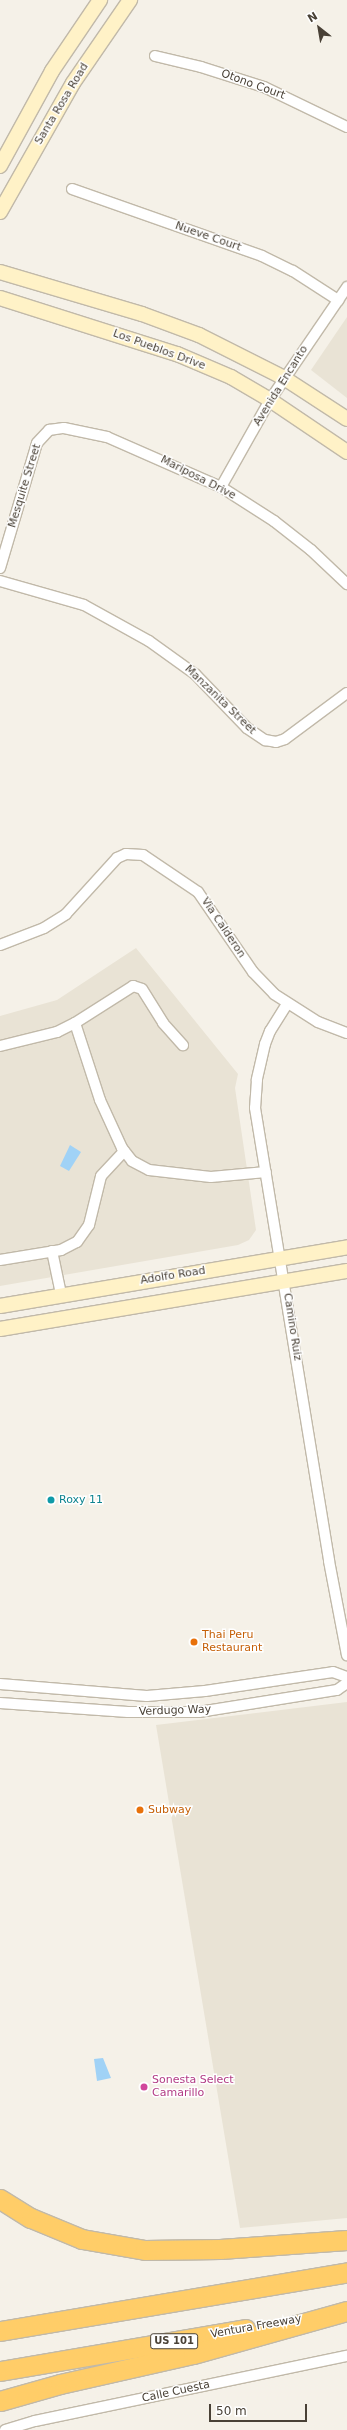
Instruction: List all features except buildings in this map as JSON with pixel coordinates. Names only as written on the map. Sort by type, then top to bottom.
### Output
[{"type":"highway","points":[[0,2199],[31,2218],[82,2239],[145,2250],[220,2249],[347,2240]]},
{"type":"highway","points":[[0,2331],[347,2272]]},
{"type":"highway","points":[[0,2402],[60,2384],[193,2354],[347,2311]]},
{"type":"highway","name":"Ventura Freeway","points":[[0,2371],[347,2311]]},
{"type":"street","points":[[0,166],[52,71],[100,0]]},
{"type":"street","name":"Santa Rosa Road","points":[[0,212],[73,83],[130,0]]},
{"type":"street","name":"Otono Court","points":[[155,56],[195,65],[264,87],[347,127]]},
{"type":"street","name":"Nueve Court","points":[[72,189],[262,256],[293,271],[338,300]]},
{"type":"street","points":[[0,272],[142,314],[206,338],[284,378],[347,419]]},
{"type":"street","name":"Avenida Encanto","points":[[221,487],[270,400],[347,287]]},
{"type":"street","name":"Los Pueblos Drive","points":[[0,298],[177,354],[230,377],[270,400],[347,452]]},
{"type":"street","name":"Mariposa Drive","points":[[49,430],[64,428],[107,437],[221,487],[274,521],[312,550],[347,584]]},
{"type":"street","name":"Mesquite Street","points":[[0,568],[37,443],[49,430]]},
{"type":"street","name":"Manzanita Street","points":[[0,581],[84,605],[149,641],[195,674],[247,728],[265,740],[276,742],[285,739],[347,693]]},
{"type":"street","name":"Via Calderon","points":[[0,945],[44,928],[66,914],[117,858],[126,854],[143,855],[198,892],[253,972],[287,1004],[318,1022],[347,1033]]},
{"type":"street","points":[[0,1046],[52,1034],[75,1023],[127,988],[137,986],[142,989],[163,1023],[183,1045]]},
{"type":"street","name":"Camino Ruiz","points":[[287,1004],[270,1031],[257,1080],[255,1108],[347,1655]]},
{"type":"street","points":[[75,1023],[100,1100],[124,1151],[137,1165],[156,1171],[220,1178],[266,1172]]},
{"type":"street","points":[[0,1260],[69,1247],[85,1232],[101,1176],[124,1151]]},
{"type":"street","name":"Adolfo Road","points":[[0,1306],[61,1294],[347,1247]]},
{"type":"street","points":[[52,1251],[61,1294]]},
{"type":"street","points":[[0,1329],[347,1270]]},
{"type":"street","name":"Verdugo Way","points":[[0,1684],[147,1696],[205,1691],[333,1672],[347,1677]]},
{"type":"street","name":"Verdugo Way","points":[[0,1703],[128,1712],[199,1712],[337,1690],[347,1683]]},
{"type":"street","name":"Calle Cuesta","points":[[5,2430],[43,2420],[347,2356]]},
{"type":"shaded area","points":[[347,317],[347,398],[311,370]]},
{"type":"shaded area","points":[[136,948],[238,1074],[235,1088],[256,1230],[249,1240],[238,1245],[0,1286],[0,1016],[57,1000]]},
{"type":"shaded area","points":[[347,1702],[347,2218],[240,2228],[156,1725]]},
{"type":"water","points":[[70,1145],[81,1152],[69,1171],[60,1166]]},
{"type":"water","points":[[103,2058],[111,2078],[97,2081],[94,2059]]},
{"type":"place","name":"Roxy 11","points":[[51,1500]]},
{"type":"place","name":"Thai Peru Restaurant","points":[[194,1642]]},
{"type":"place","name":"Subway","points":[[140,1810]]},
{"type":"place","name":"Sonesta Select Camarillo","points":[[144,2087]]}]
